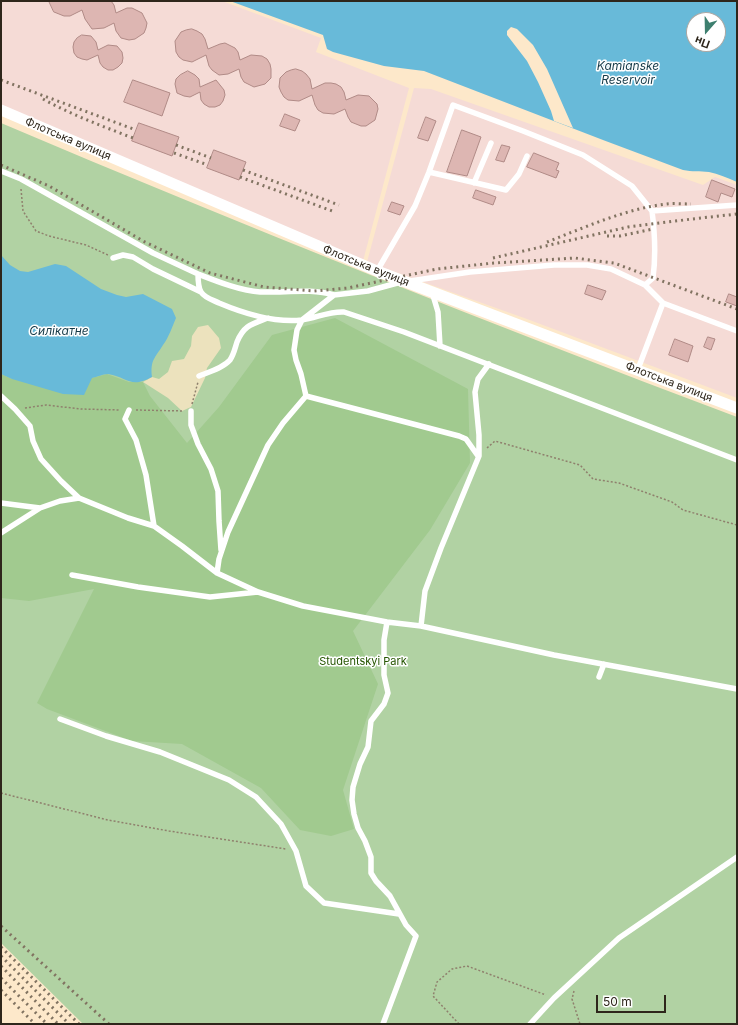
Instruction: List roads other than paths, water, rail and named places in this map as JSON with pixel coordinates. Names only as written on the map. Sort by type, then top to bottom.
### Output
[{"type":"street","name":"Флотська вулиця","points":[[1,110],[404,282],[638,369],[737,408]]},
{"type":"lane","points":[[377,271],[415,206],[453,105],[583,155],[632,186],[652,211],[656,234],[656,258],[653,278],[645,285]]},
{"type":"lane","points":[[474,183],[491,144]]},
{"type":"lane","points":[[429,172],[506,190],[519,174],[527,156]]},
{"type":"lane","points":[[1,171],[21,179],[153,253],[198,274],[228,285],[259,292],[323,292],[334,295],[368,291],[404,282],[470,272],[554,265],[587,265],[611,269],[645,285],[663,303],[737,331]]},
{"type":"lane","points":[[652,211],[737,205]]},
{"type":"lane","points":[[113,258],[123,255],[133,257],[153,269],[201,292]]},
{"type":"lane","points":[[198,274],[198,285],[205,297],[228,306],[258,316],[283,320],[302,320],[337,312],[344,312],[489,364],[737,460]]},
{"type":"lane","points":[[432,292],[438,312],[440,346]]},
{"type":"lane","points":[[306,396],[294,350],[297,330],[302,320],[334,295]]},
{"type":"lane","points":[[638,369],[663,303]]},
{"type":"lane","points":[[199,376],[222,366],[230,360],[243,330],[252,324],[268,318]]},
{"type":"lane","points":[[421,626],[425,591],[478,456],[479,435],[475,392],[478,379],[489,364]]},
{"type":"lane","points":[[1,396],[16,409],[30,426],[33,441],[41,459],[60,481],[79,498],[128,518],[154,526],[217,573],[258,592],[303,606],[387,622],[421,626],[554,655],[737,689]]},
{"type":"lane","points":[[306,396],[459,436],[466,440],[478,456]]},
{"type":"lane","points":[[217,573],[228,532],[268,445],[283,423],[306,396]]},
{"type":"lane","points":[[129,410],[125,419],[136,440],[146,475],[154,526]]},
{"type":"lane","points":[[191,411],[191,425],[198,444],[211,469],[218,491],[222,552]]},
{"type":"lane","points":[[1,533],[40,508],[60,501],[79,498]]},
{"type":"lane","points":[[1,504],[40,508]]},
{"type":"lane","points":[[72,575],[138,587],[210,597],[258,592]]},
{"type":"lane","points":[[383,1024],[416,936],[406,925],[390,896],[376,881],[371,873],[371,857],[358,828],[352,800],[353,787],[360,764],[368,747],[371,722],[384,704],[388,693],[384,675],[384,640],[387,622]]},
{"type":"lane","points":[[599,677],[604,664]]},
{"type":"lane","points":[[60,719],[106,736],[160,752],[229,780],[256,797],[281,824],[296,851],[306,886],[324,903],[399,914]]},
{"type":"lane","points":[[530,1024],[554,998],[619,938],[737,857]]},
{"type":"water","name":"Kamianske Reservoir","points":[[230,1],[737,1],[737,182],[709,172],[683,170],[424,71],[384,66],[327,49],[323,35]]},
{"type":"water","name":"Силікатне","points":[[1,255],[10,265],[20,271],[28,272],[55,264],[66,266],[101,289],[126,297],[143,294],[172,309],[176,318],[167,339],[152,363],[152,377],[139,382],[134,382],[115,375],[102,375],[92,378],[84,395],[63,394],[12,379],[1,374]]},
{"type":"railway","points":[[1,80],[136,130]]},
{"type":"railway","points":[[43,99],[99,125],[133,138]]},
{"type":"railway","points":[[176,145],[211,158]]},
{"type":"railway","points":[[174,153],[208,165]]},
{"type":"railway","points":[[1,165],[49,186],[145,242],[210,273],[264,287],[314,291],[348,288],[437,269],[494,263],[575,258],[614,263],[737,309]]},
{"type":"railway","points":[[243,170],[339,205]]},
{"type":"railway","points":[[240,177],[335,212]]},
{"type":"railway","points":[[547,242],[606,219],[651,206],[666,204],[691,204]]},
{"type":"railway","points":[[493,258],[628,227],[737,214]]},
{"type":"railway","points":[[607,236],[620,236],[653,229]]},
{"type":"railway","points":[[1,926],[109,1024]]},
{"type":"railway","points":[[1,947],[79,1024]]},
{"type":"railway","points":[[1,956],[69,1024]]},
{"type":"railway","points":[[1,966],[58,1024]]},
{"type":"railway","points":[[1,978],[47,1024]]},
{"type":"railway","points":[[1,990],[35,1024]]},
{"type":"park label","name":"Studentskyi Park","points":[[363,662]]}]
